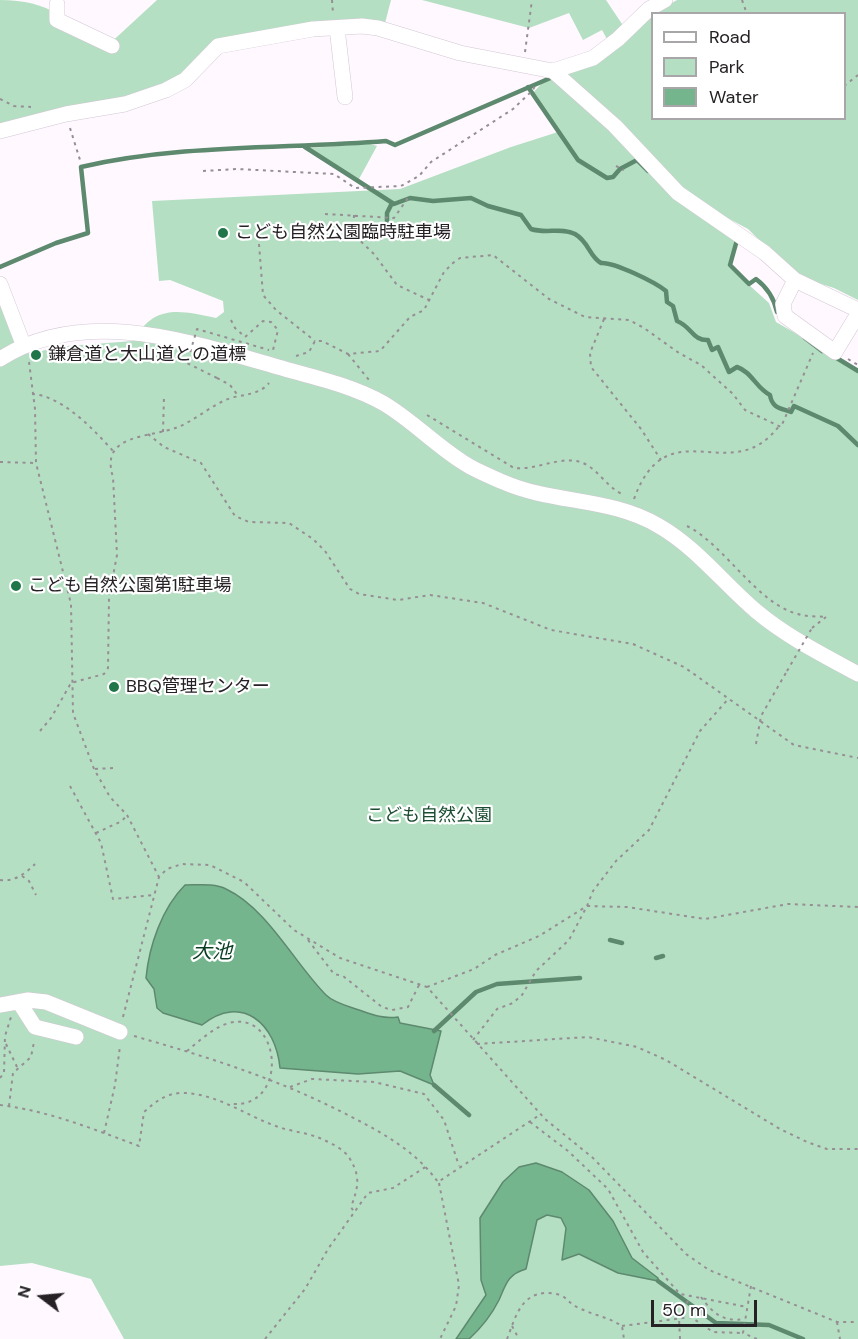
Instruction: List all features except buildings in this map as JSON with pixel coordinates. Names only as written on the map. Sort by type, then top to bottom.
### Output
[{"type":"street","points":[[0,131],[66,114],[125,104],[166,90],[185,81],[218,46],[313,29],[378,28],[460,52],[547,70],[593,58],[618,39],[649,9],[664,0]]},
{"type":"street","points":[[55,1],[57,20],[112,46]]},
{"type":"street","points":[[337,28],[345,97]]},
{"type":"street","points":[[547,70],[615,126],[678,193],[740,235],[795,280],[858,312],[835,352],[785,316],[783,304],[795,280]]},
{"type":"street","points":[[0,284],[23,345]]},
{"type":"street","points":[[0,359],[23,345],[55,335],[87,332],[122,333],[176,339],[349,388],[382,402],[462,462],[491,477],[523,489],[606,504],[657,524],[688,546],[749,605],[789,636],[858,674]]},
{"type":"street","points":[[11,1004],[46,1002],[122,1033]]},
{"type":"street","points":[[11,1004],[37,1028],[76,1037]]},
{"type":"path","points":[[332,0],[333,10]]},
{"type":"path","points":[[524,66],[532,0]]},
{"type":"path","points":[[203,171],[237,169],[334,174],[355,188],[401,186],[418,176],[431,162],[513,109],[532,90],[547,70]]},
{"type":"path","points":[[846,84],[858,75]]},
{"type":"path","points":[[0,99],[14,106],[31,106],[46,119]]},
{"type":"path","points":[[66,114],[80,160]]},
{"type":"path","points":[[616,166],[624,170]]},
{"type":"path","points":[[325,214],[394,218],[410,195]]},
{"type":"path","points":[[354,215],[353,234],[374,254],[397,285],[429,300]]},
{"type":"path","points":[[258,244],[263,295],[276,310],[315,341],[322,341],[348,354],[372,384]]},
{"type":"path","points":[[348,354],[380,351],[410,317],[424,310],[444,272],[460,258],[493,255],[549,299],[585,317],[629,320],[645,328],[679,353],[701,364],[733,394],[745,410],[779,426]]},
{"type":"path","points":[[604,319],[590,353],[591,366],[636,422],[661,460]]},
{"type":"path","points":[[231,320],[234,328],[245,337],[263,321],[271,322],[278,330],[273,351],[197,329],[187,363],[230,385],[239,397]]},
{"type":"path","points":[[289,356],[309,352],[315,341]]},
{"type":"path","points":[[23,345],[32,375],[36,463],[43,499],[68,582],[72,632],[73,713],[94,769],[110,797],[127,815],[159,877]]},
{"type":"path","points":[[633,502],[644,473],[667,454],[688,449],[716,453],[747,452],[771,436],[779,426],[781,427],[816,345]]},
{"type":"path","points":[[40,731],[51,718],[71,683],[104,674],[108,668],[109,597],[117,555],[113,477],[109,465],[114,452],[120,444],[148,434],[163,432],[205,414],[225,400],[265,388],[269,383]]},
{"type":"path","points":[[32,394],[44,396],[67,410],[114,452]]},
{"type":"path","points":[[163,432],[164,396]]},
{"type":"path","points":[[418,409],[446,429],[514,468],[524,469],[567,460],[579,462],[586,465],[614,490],[634,498]]},
{"type":"path","points":[[148,434],[171,451],[201,463],[235,516],[249,522],[289,524],[307,535],[325,551],[350,589],[359,594],[412,600],[419,596],[430,596],[483,603],[551,630],[633,644],[684,668],[794,745],[858,758]]},
{"type":"path","points":[[0,462],[36,463]]},
{"type":"path","points":[[693,529],[778,605],[798,614],[826,617],[812,628],[759,720],[756,744]]},
{"type":"path","points":[[473,1040],[497,1009],[513,1003],[522,995],[536,970],[569,940],[593,891],[616,861],[649,830],[700,731],[729,698]]},
{"type":"path","points":[[94,769],[113,768]]},
{"type":"path","points":[[70,786],[96,833],[106,859],[112,899],[154,895]]},
{"type":"path","points":[[96,833],[122,821],[127,815]]},
{"type":"path","points":[[0,880],[7,881],[21,875],[35,864]]},
{"type":"path","points":[[104,1133],[122,1033],[159,877],[167,869],[182,864],[210,865],[244,882],[294,930],[340,958],[427,987],[541,1114],[593,1158],[686,1254],[709,1270],[837,1323],[858,1323]]},
{"type":"path","points":[[21,875],[28,881],[36,895]]},
{"type":"path","points":[[427,987],[474,969],[495,955],[539,936],[587,906],[627,907],[705,919],[788,904],[858,907]]},
{"type":"path","points":[[306,937],[321,960],[334,974],[343,976],[382,1007],[392,1010],[408,1007],[419,985]]},
{"type":"path","points":[[0,1078],[4,1073],[5,1043],[11,1004]]},
{"type":"path","points":[[0,1105],[68,1119],[139,1146],[144,1112],[169,1095],[183,1093],[232,1104],[252,1102],[270,1079],[270,1048],[257,1028],[250,1024],[228,1023],[187,1051]]},
{"type":"path","points":[[9,1106],[13,1073],[31,1058],[37,1028]]},
{"type":"path","points":[[122,1033],[187,1051],[290,1087],[369,1126],[416,1155],[438,1182],[459,1285],[456,1306],[440,1339]]},
{"type":"path","points":[[477,1044],[588,1037],[637,1047],[666,1060],[780,1129],[807,1142],[827,1149],[858,1149]]},
{"type":"path","points":[[5,1043],[18,1069]]},
{"type":"path","points":[[290,1087],[312,1079],[374,1082],[424,1094],[444,1120],[459,1168]]},
{"type":"path","points":[[232,1104],[242,1112],[288,1130],[313,1135],[343,1151],[357,1175],[359,1187],[351,1207],[354,1212]]},
{"type":"path","points":[[438,1182],[541,1114]]},
{"type":"path","points":[[529,1122],[568,1151],[608,1189],[643,1251],[664,1279],[680,1294],[747,1307]]},
{"type":"path","points":[[265,1339],[305,1289],[368,1193],[393,1188],[427,1166]]},
{"type":"path","points":[[743,1333],[751,1286]]},
{"type":"path","points":[[507,1339],[521,1305],[538,1294],[551,1293],[622,1326],[639,1326],[691,1317],[713,1332],[743,1333],[757,1339]]},
{"type":"path","points":[[680,1339],[679,1318],[689,1297]]},
{"type":"path","points":[[700,1297],[709,1309],[720,1317],[729,1321],[745,1318]]},
{"type":"path","points":[[837,1323],[840,1339]]},
{"type":"path","points":[[512,1326],[519,1339]]},
{"type":"path","points":[[622,1326],[624,1339]]},
{"type":"green space","points":[[0,0],[32,4],[57,13],[106,47],[157,0],[391,0],[384,27],[216,42],[181,78],[125,101],[0,128]]},
{"type":"green space","points":[[422,0],[606,0],[624,27],[608,41],[602,30],[583,40],[569,13],[529,28]]},
{"type":"green space","points":[[677,0],[858,0],[858,300],[834,288],[796,276],[748,229],[681,193],[562,76],[595,64],[651,16],[651,120],[846,120],[846,12],[657,12]]},
{"type":"green space","name":"こども自然公園","points":[[552,79],[739,236],[728,266],[769,303],[776,322],[858,369],[858,1339],[124,1339],[91,1279],[32,1263],[0,1266],[0,302],[11,332],[30,355],[54,347],[133,341],[150,321],[159,315],[168,313],[190,313],[216,318],[224,312],[223,301],[170,280],[159,281],[152,201],[400,189],[511,147],[558,132],[532,94],[542,83]]},
{"type":"green space","points":[[370,144],[377,146],[359,179],[308,148]]},
{"type":"water","name":"大池","points":[[185,885],[217,886],[241,898],[255,909],[280,937],[314,982],[333,1000],[374,1015],[398,1017],[400,1023],[441,1031],[430,1075],[434,1085],[400,1071],[358,1074],[280,1068],[272,1038],[254,1018],[243,1013],[230,1012],[217,1016],[202,1025],[163,1013],[157,1008],[154,989],[146,978],[148,966],[163,916]]},
{"type":"water","points":[[536,1163],[562,1172],[589,1190],[613,1221],[632,1258],[658,1278],[658,1281],[618,1273],[579,1254],[562,1260],[566,1228],[561,1218],[547,1215],[537,1220],[526,1269],[508,1280],[493,1311],[469,1339],[456,1339],[486,1295],[481,1280],[480,1218],[503,1182],[519,1167]]},
{"type":"waterway","points":[[0,267],[56,243],[88,233],[81,167],[157,154],[233,148],[386,141],[395,145],[555,76]]},
{"type":"waterway","points":[[528,87],[578,160],[607,178],[613,177],[620,169],[637,160],[648,171]]},
{"type":"waterway","points":[[305,147],[394,204],[410,198],[433,201],[471,198],[488,206],[521,215],[531,229],[565,231],[575,234],[601,263],[634,273],[666,291],[667,302],[673,306],[677,321],[699,338],[708,340],[712,350],[718,347],[729,372],[737,367],[742,369],[770,395],[777,407],[791,412],[794,406],[838,426],[858,445]]},
{"type":"waterway","points":[[387,229],[387,213],[392,203]]},
{"type":"waterway","points":[[737,240],[730,265],[749,284],[756,279],[764,286],[777,312]]},
{"type":"waterway","points":[[805,338],[822,351]]},
{"type":"waterway","points":[[835,357],[858,371]]},
{"type":"waterway","points":[[610,940],[622,943]]},
{"type":"waterway","points":[[656,958],[663,956]]},
{"type":"waterway","points":[[434,1031],[476,992],[497,984],[580,978]]},
{"type":"waterway","points":[[434,1085],[469,1115]]},
{"type":"waterway","points":[[658,1281],[716,1323],[769,1325],[803,1339]]},
{"type":"place","name":"こども自然公園臨時駐車場","points":[[223,233]]},
{"type":"place","name":"鎌倉道と大山道との道標","points":[[36,355]]},
{"type":"place","name":"こども自然公園第1駐車場","points":[[16,586]]},
{"type":"place","name":"BBQ管理センター","points":[[114,687]]}]
